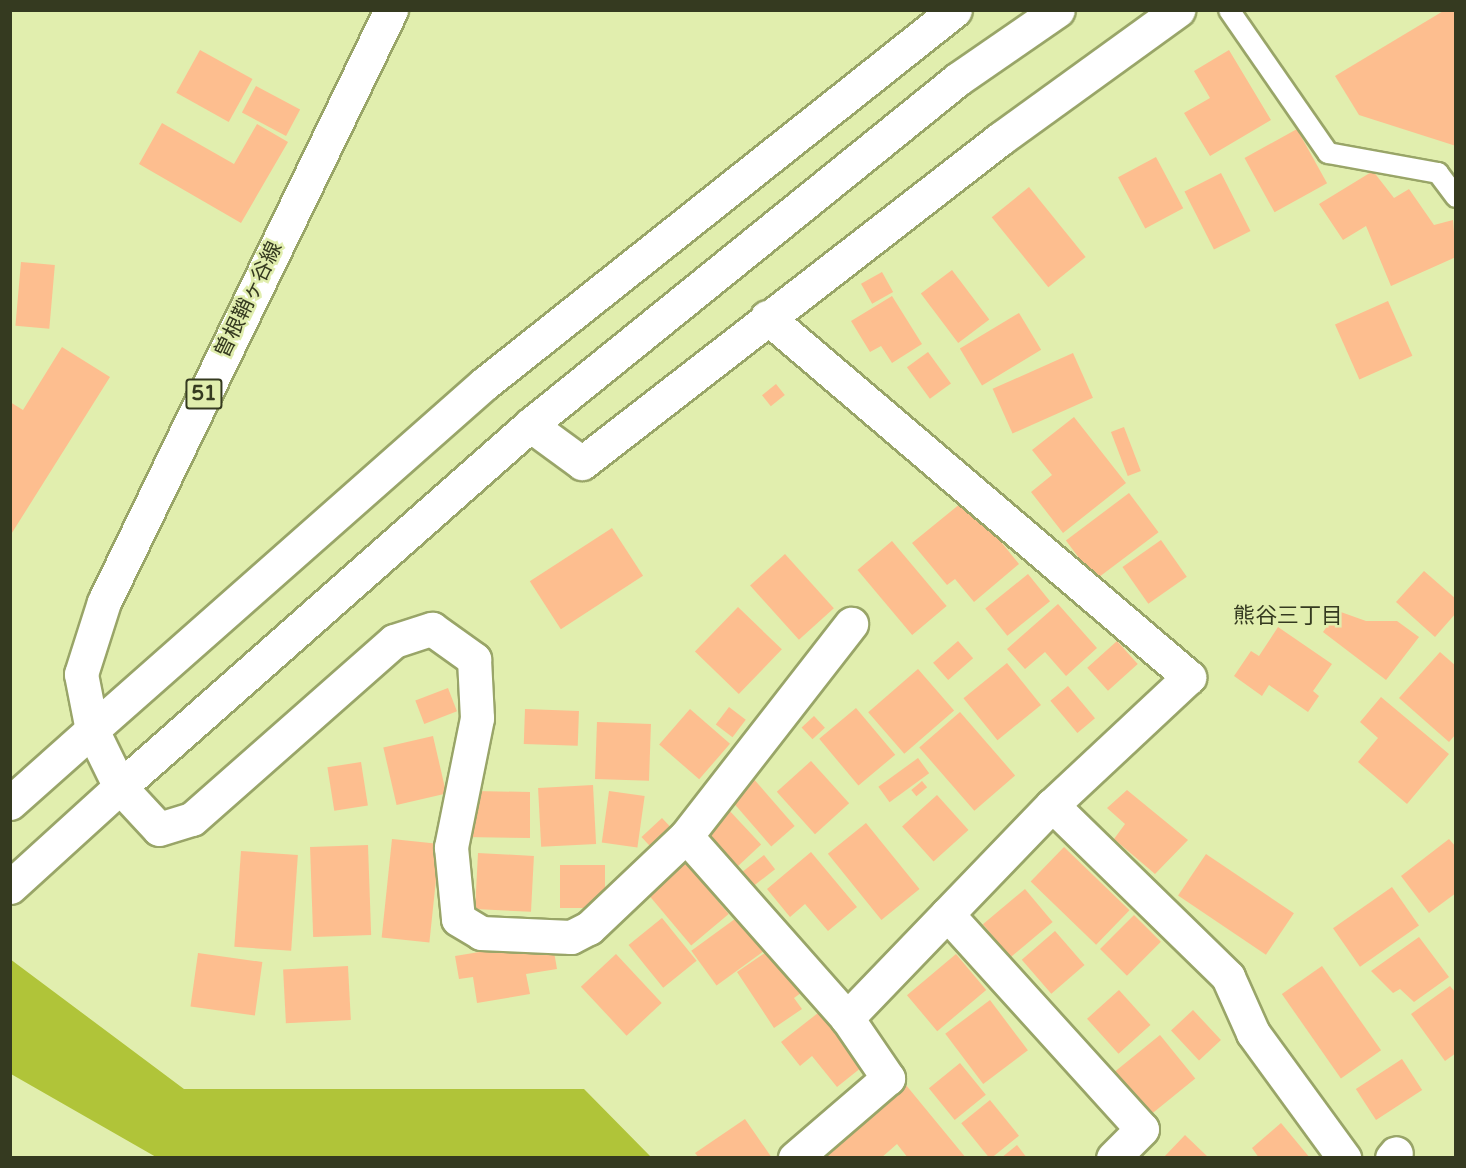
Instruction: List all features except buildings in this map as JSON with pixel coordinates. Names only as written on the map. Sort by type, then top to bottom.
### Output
[{"type":"street","name":"曽根鞘ヶ谷線","points":[[392,10],[104,602],[81,674],[92,730],[120,787],[159,829],[192,819],[394,641],[432,629],[474,659],[477,718],[452,847],[458,919],[465,925],[481,933],[571,937],[589,928],[686,836]]},
{"type":"street","points":[[10,803],[484,384],[955,10]]},
{"type":"street","points":[[10,887],[530,425],[958,79],[1058,10]]},
{"type":"street","points":[[530,425],[582,463],[767,316],[1178,10]]},
{"type":"street","points":[[767,316],[1189,677],[1052,805],[847,1018]]},
{"type":"street","points":[[795,1158],[888,1078],[847,1018],[686,836],[851,624]]},
{"type":"street","points":[[1052,805],[1228,977],[1253,1033],[1344,1158]]},
{"type":"street","points":[[947,914],[1142,1129],[1113,1158]]},
{"type":"lane","points":[[1229,10],[1328,153],[1438,173],[1455,197]]},
{"type":"green space","points":[[10,959],[184,1089],[584,1089],[651,1157],[156,1157],[11,1074]]},
{"type":"district","name":"熊谷三丁目","points":[[1288,617]]}]
